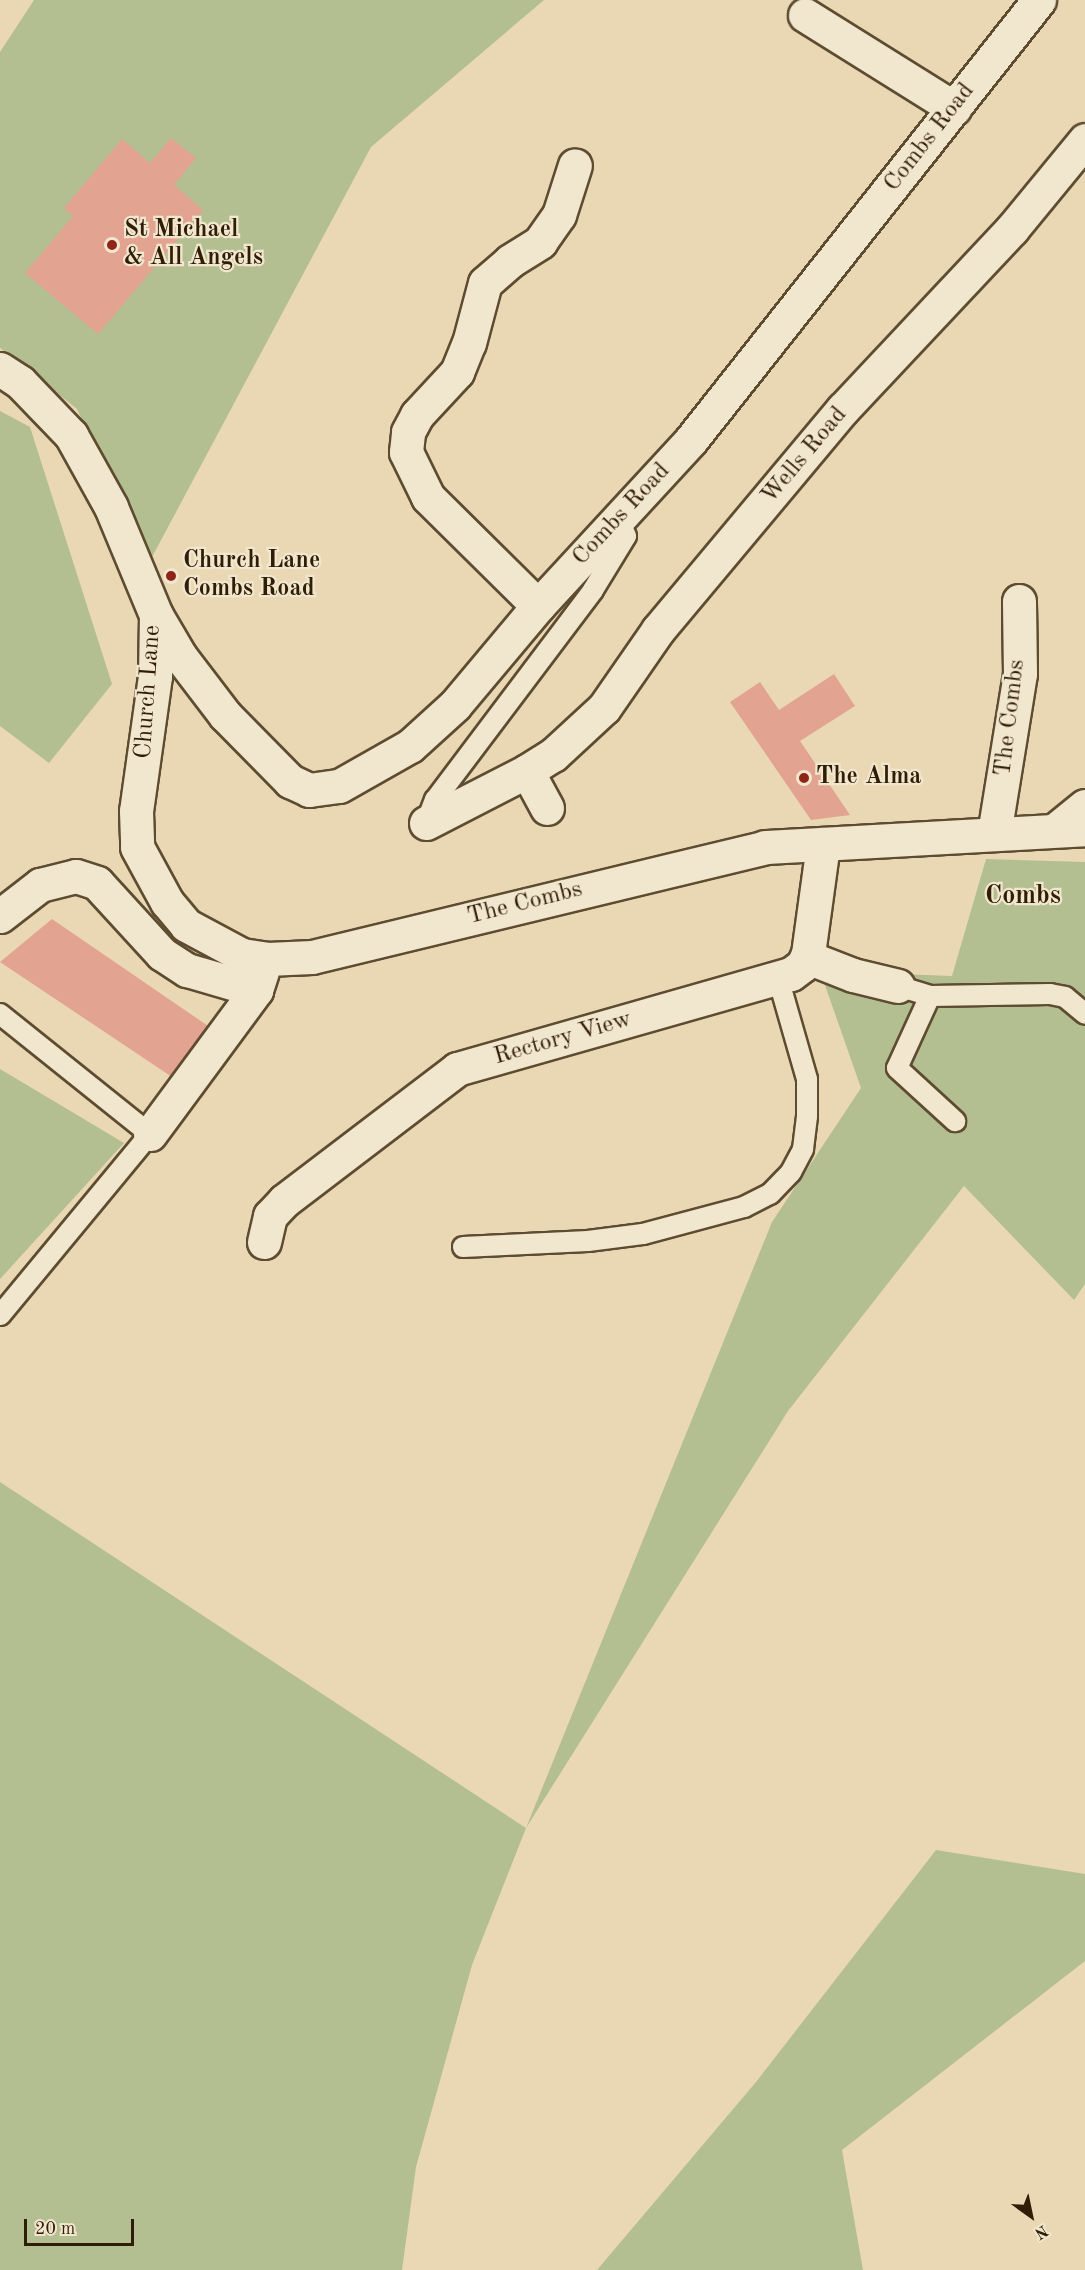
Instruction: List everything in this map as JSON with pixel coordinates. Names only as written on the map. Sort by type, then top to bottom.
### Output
[{"type":"street","name":"Combs Road","points":[[156,615],[180,656],[225,715],[290,781],[309,790],[356,778],[410,746],[455,705],[538,606],[692,440],[1039,0]]},
{"type":"street","points":[[805,15],[954,108]]},
{"type":"street","name":"Wells Road","points":[[426,824],[527,771],[553,754],[604,708],[658,630],[843,409],[1012,230],[1085,140]]},
{"type":"street","points":[[538,606],[428,497],[406,452],[408,432],[417,415],[457,372],[469,343],[485,283],[510,261],[540,242],[559,215],[575,165]]},
{"type":"street","name":"Church Lane","points":[[0,369],[20,382],[71,435],[111,507],[156,615],[155,676],[136,811],[137,847],[167,902],[186,924],[242,955],[267,959]]},
{"type":"street","name":"The Combs","points":[[994,834],[1020,674],[1019,601]]},
{"type":"street","points":[[527,771],[547,808]]},
{"type":"street","points":[[1070,830],[1085,806]]},
{"type":"street","name":"The Combs","points":[[267,959],[312,957],[765,847],[1070,830]]},
{"type":"street","points":[[824,844],[807,957],[853,975],[898,986]]},
{"type":"street","points":[[0,916],[40,885],[76,876],[97,883],[162,954],[187,970],[256,990]]},
{"type":"street","name":"Rectory View","points":[[264,1242],[270,1216],[284,1201],[457,1069],[791,974],[807,957]]},
{"type":"street","points":[[150,1134],[256,990],[267,959]]},
{"type":"lane","points":[[426,824],[435,800],[593,590],[626,536],[618,518]]},
{"type":"lane","points":[[463,1247],[588,1241],[642,1234],[744,1207],[770,1194],[791,1172],[803,1149],[807,1116],[807,1079],[778,978]]},
{"type":"lane","points":[[898,986],[930,996],[1050,994],[1065,997],[1085,1014]]},
{"type":"lane","points":[[930,996],[897,1068],[955,1121]]},
{"type":"lane","points":[[0,1014],[150,1134],[0,1315]]},
{"type":"green space","points":[[34,0],[544,0],[371,147],[152,557],[115,491],[77,409],[0,348],[0,52]]},
{"type":"green space","points":[[0,411],[30,427],[112,684],[49,763],[0,726]]},
{"type":"green space","points":[[986,859],[1085,862],[1085,1284],[1074,1300],[964,1186],[788,1411],[526,1828],[772,1222],[861,1088],[820,971],[952,976]]},
{"type":"green space","points":[[0,1069],[124,1143],[0,1279]]},
{"type":"green space","points":[[0,1482],[526,1828],[472,1965],[416,2167],[402,2270],[0,2270]]},
{"type":"green space","points":[[936,1850],[1085,1874],[1085,1961],[842,2150],[863,2270],[597,2270],[756,2082]]},
{"type":"building","name":"St Michael & All Angels","points":[[171,138],[196,158],[174,185],[203,210],[98,334],[25,273],[73,216],[64,208],[122,139],[150,163]]},
{"type":"building","name":"The Alma","points":[[834,674],[855,706],[800,741],[850,815],[811,820],[730,702],[760,682],[779,710]]},
{"type":"building","points":[[52,919],[211,1028],[175,1079],[0,962]]},
{"type":"place","name":"St Michael & All Angels","points":[[112,245]]},
{"type":"place","name":"Church Lane Combs Road","points":[[171,576]]},
{"type":"place","name":"The Alma","points":[[804,778]]},
{"type":"district","name":"Combs","points":[[1023,897]]}]
